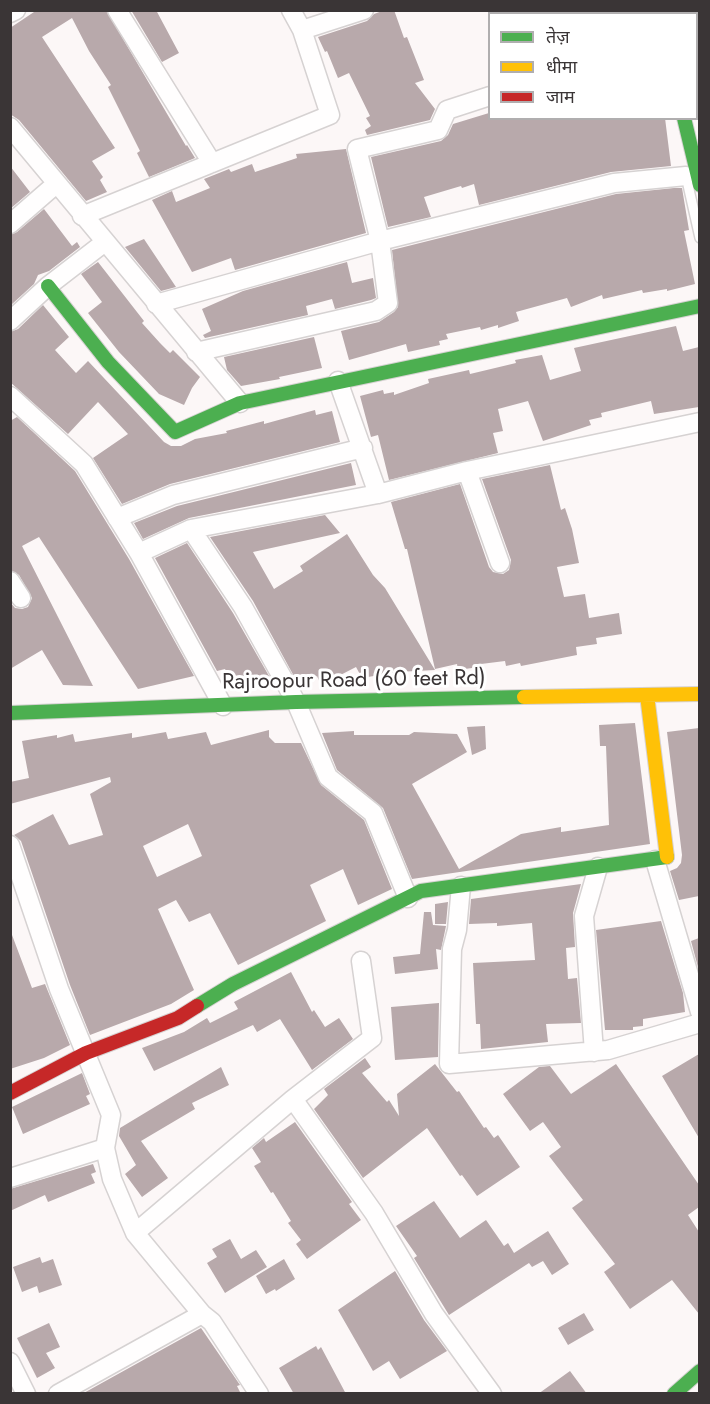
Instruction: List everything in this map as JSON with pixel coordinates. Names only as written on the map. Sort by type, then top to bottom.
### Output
[{"type":"street","points":[[10,13],[16,10]]},
{"type":"street","points":[[117,10],[212,163]]},
{"type":"street","points":[[82,216],[330,115],[302,30],[291,10]]},
{"type":"street","points":[[302,30],[364,10]]},
{"type":"street","points":[[196,351],[376,311],[388,303],[380,241],[357,149],[438,130],[447,110],[488,96]]},
{"type":"street","points":[[156,304],[380,241],[614,183],[690,175],[684,120]]},
{"type":"street","points":[[10,127],[240,404]]},
{"type":"street","points":[[10,224],[56,184]]},
{"type":"street","points":[[10,321],[48,286],[105,242]]},
{"type":"street","points":[[48,286],[108,362],[175,432],[240,404],[338,381],[699,306]]},
{"type":"street","points":[[338,381],[378,494]]},
{"type":"street","points":[[10,396],[84,464],[139,553],[223,706]]},
{"type":"street","points":[[139,553],[191,529],[378,494],[467,471],[699,422]]},
{"type":"street","points":[[117,518],[172,495],[363,448]]},
{"type":"street","points":[[467,471],[500,563]]},
{"type":"street","points":[[191,529],[243,607],[296,702],[328,777],[373,813],[408,898]]},
{"type":"street","points":[[10,581],[21,598]]},
{"type":"street","name":"Rajroopur Road (60 feet Rd)","points":[[10,713],[296,702],[699,694]]},
{"type":"street","points":[[10,1093],[86,1053],[178,1018],[233,984],[421,891],[668,857],[647,695]]},
{"type":"street","points":[[10,845],[58,989],[111,1115],[105,1148],[112,1179],[135,1233],[202,1314],[212,1322],[259,1394]]},
{"type":"street","points":[[655,860],[699,1012]]},
{"type":"street","points":[[594,1052],[584,916],[598,867]]},
{"type":"street","points":[[461,886],[457,930],[452,949],[448,1064],[608,1050],[699,1023]]},
{"type":"street","points":[[135,1233],[294,1098],[372,1038],[360,961]]},
{"type":"street","points":[[294,1098],[374,1213],[434,1314],[492,1394]]},
{"type":"street","points":[[10,1178],[105,1148]]},
{"type":"street","points":[[58,1394],[202,1314]]},
{"type":"street","points":[[10,1362],[26,1394]]},
{"type":"street","points":[[674,1394],[699,1371]]},
{"type":"lane","points":[[690,175],[699,238]]},
{"type":"building","points":[[37,10],[106,10],[195,158],[149,177],[137,153],[140,151],[108,87],[111,85],[89,51],[72,18],[42,37],[115,148],[92,161],[103,177],[100,180],[107,192],[86,201],[19,120],[10,114],[10,28]]},
{"type":"building","points":[[131,10],[156,10],[179,53],[162,62]]},
{"type":"building","points":[[394,10],[404,38],[407,37],[424,80],[415,83],[435,109],[430,120],[367,135],[365,130],[371,126],[366,118],[370,116],[349,73],[338,78],[327,51],[325,52],[318,37],[367,21],[374,14]]},
{"type":"building","points":[[488,113],[488,120],[665,120],[671,166],[611,172],[479,205],[474,184],[462,188],[461,186],[424,197],[431,217],[388,227],[371,157],[441,141],[448,135],[453,124]]},
{"type":"building","points":[[346,149],[366,233],[235,270],[231,258],[192,272],[152,200],[172,191],[176,202],[210,188],[204,179],[229,169],[231,172],[252,164],[255,172],[297,158],[296,154]]},
{"type":"building","points":[[10,166],[30,192],[10,209]]},
{"type":"building","points":[[682,188],[689,230],[684,231],[695,284],[667,291],[667,289],[643,293],[642,290],[603,299],[602,295],[571,307],[567,298],[516,312],[519,321],[498,328],[498,325],[481,330],[480,327],[446,334],[448,339],[439,341],[440,345],[408,352],[406,344],[349,360],[341,331],[379,322],[398,307],[392,250],[616,194]]},
{"type":"building","points":[[44,209],[72,246],[77,242],[80,247],[49,271],[38,275],[34,284],[11,305],[10,235],[17,232]]},
{"type":"building","points":[[144,239],[176,287],[161,291],[125,247]]},
{"type":"building","points":[[98,262],[144,321],[142,323],[170,353],[173,350],[200,377],[184,405],[159,394],[119,352],[88,313],[102,302],[81,274]]},
{"type":"building","points":[[347,262],[352,283],[373,278],[376,298],[335,309],[332,299],[306,306],[308,315],[205,338],[203,335],[211,331],[202,309],[243,291]]},
{"type":"building","points":[[43,305],[69,337],[55,350],[76,373],[88,361],[164,442],[171,446],[181,446],[195,439],[315,410],[316,415],[332,411],[340,442],[170,484],[122,504],[93,458],[128,434],[98,402],[68,434],[10,382],[10,332],[18,329]]},
{"type":"building","points":[[676,326],[683,351],[699,347],[699,407],[654,414],[651,401],[601,413],[602,417],[589,420],[591,425],[543,441],[528,401],[498,409],[503,431],[493,433],[498,453],[389,480],[378,435],[371,437],[360,396],[383,390],[384,394],[394,392],[394,395],[429,383],[428,379],[469,370],[470,374],[516,363],[515,360],[542,355],[550,380],[581,371],[574,348]]},
{"type":"building","points":[[314,337],[322,368],[241,386],[227,370],[224,357]]},
{"type":"building","points":[[17,417],[75,471],[129,559],[194,676],[138,689],[39,537],[22,546],[93,686],[63,685],[42,650],[10,669],[10,602],[15,608],[22,609],[28,607],[32,598],[19,575],[10,570],[10,421]]},
{"type":"building","points":[[351,463],[356,485],[189,518],[143,539],[134,523],[177,506]]},
{"type":"building","points":[[550,465],[561,510],[565,508],[572,529],[579,563],[557,567],[564,597],[585,594],[589,618],[619,613],[622,634],[596,638],[597,644],[576,647],[577,655],[521,666],[520,663],[506,666],[505,661],[473,665],[472,668],[458,670],[457,664],[435,669],[407,549],[405,549],[391,502],[460,484],[489,567],[493,572],[503,574],[509,570],[511,560],[482,479]]},
{"type":"building","points":[[325,515],[340,533],[253,552],[274,589],[303,571],[300,566],[347,534],[373,575],[385,588],[435,670],[397,672],[362,678],[356,667],[321,685],[317,676],[307,682],[304,675],[296,680],[253,601],[210,537]]},
{"type":"building","points":[[187,543],[233,613],[273,683],[270,685],[266,680],[238,684],[234,677],[230,679],[225,669],[217,671],[155,558]]},
{"type":"building","points":[[635,723],[650,844],[412,879],[383,808],[337,770],[322,733],[354,731],[354,735],[409,735],[414,732],[457,734],[467,752],[412,784],[459,869],[521,834],[561,827],[561,832],[609,825],[606,746],[600,746],[599,725]]},
{"type":"building","points":[[485,726],[486,749],[472,755],[467,727]]},
{"type":"building","points":[[699,728],[699,896],[679,900],[670,871],[681,863],[682,855],[667,732]]},
{"type":"building","points":[[269,730],[269,737],[275,743],[301,743],[321,785],[364,820],[392,889],[358,905],[343,869],[310,885],[326,921],[238,965],[210,913],[189,922],[176,900],[158,909],[194,990],[171,1004],[90,1035],[70,985],[21,841],[14,835],[53,814],[69,845],[103,835],[90,794],[111,782],[110,777],[10,804],[10,782],[29,778],[22,741],[73,734],[75,742],[132,733],[132,738],[166,732],[168,739],[206,732],[211,745]],"holes":[[[188,824],[202,856],[157,877],[143,846]]]},
{"type":"building","points":[[581,884],[573,913],[575,947],[566,948],[568,979],[577,978],[581,1023],[546,1024],[548,1042],[481,1049],[480,1024],[476,1024],[473,963],[535,960],[532,923],[497,926],[497,923],[469,924],[471,899]]},
{"type":"building","points":[[448,902],[446,924],[435,924],[435,904]]},
{"type":"building","points":[[424,912],[431,912],[433,925],[446,926],[441,950],[436,949],[438,969],[395,974],[393,957],[420,954]]},
{"type":"building","points":[[661,921],[683,993],[685,1012],[643,1019],[643,1026],[633,1027],[633,1030],[605,1030],[596,930]]},
{"type":"building","points":[[10,935],[12,935],[32,988],[45,984],[70,1045],[44,1058],[10,1069]]},
{"type":"building","points":[[699,938],[699,971],[691,941]]},
{"type":"building","points":[[291,972],[312,1012],[314,1010],[325,1027],[339,1018],[353,1039],[312,1070],[280,1019],[257,1032],[253,1025],[154,1071],[142,1048],[184,1032],[207,1018],[210,1023],[238,1009],[234,1002]]},
{"type":"building","points":[[439,1003],[438,1057],[395,1060],[391,1007]]},
{"type":"building","points":[[699,1054],[699,1138],[662,1076]]},
{"type":"building","points":[[365,1058],[371,1067],[362,1073],[387,1102],[389,1100],[399,1116],[397,1094],[435,1064],[457,1092],[459,1091],[484,1128],[486,1127],[494,1138],[498,1135],[520,1167],[477,1196],[462,1175],[460,1176],[427,1128],[363,1178],[314,1109],[328,1095],[324,1089]]},
{"type":"building","points":[[616,1064],[699,1185],[699,1207],[688,1215],[699,1232],[699,1314],[672,1280],[630,1309],[604,1272],[615,1264],[572,1208],[583,1200],[549,1156],[561,1147],[543,1122],[530,1131],[503,1094],[539,1067],[550,1066],[571,1094]]},
{"type":"building","points":[[221,1067],[229,1085],[192,1103],[195,1109],[141,1141],[168,1178],[142,1197],[125,1174],[136,1165],[119,1136],[120,1128]]},
{"type":"building","points":[[82,1073],[90,1094],[86,1096],[90,1104],[23,1134],[12,1107]]},
{"type":"building","points":[[295,1122],[352,1202],[349,1204],[361,1220],[307,1259],[296,1244],[301,1240],[288,1223],[291,1221],[254,1166],[261,1162],[252,1148],[264,1138],[266,1142]]},
{"type":"building","points":[[93,1164],[96,1172],[91,1174],[95,1183],[48,1202],[45,1195],[10,1211],[10,1189]]},
{"type":"building","points":[[434,1201],[460,1238],[486,1220],[504,1246],[508,1243],[514,1253],[548,1231],[569,1264],[552,1275],[543,1261],[532,1267],[529,1263],[449,1315],[414,1258],[417,1256],[396,1226]]},
{"type":"building","points":[[230,1239],[241,1259],[256,1250],[267,1267],[225,1293],[207,1263],[217,1257],[212,1249]]},
{"type":"building","points":[[40,1257],[42,1263],[53,1259],[62,1285],[39,1293],[37,1286],[22,1292],[13,1267]]},
{"type":"building","points":[[284,1259],[295,1279],[276,1291],[275,1289],[266,1294],[256,1276]]},
{"type":"building","points":[[395,1271],[424,1320],[447,1351],[400,1379],[389,1361],[373,1371],[338,1310]]},
{"type":"building","points":[[584,1313],[594,1330],[568,1345],[558,1328]]},
{"type":"building","points":[[49,1323],[60,1347],[46,1353],[55,1368],[37,1378],[17,1338]]},
{"type":"building","points":[[201,1328],[240,1385],[237,1386],[241,1394],[82,1394]]},
{"type":"building","points":[[316,1346],[318,1350],[321,1347],[346,1394],[294,1394],[279,1368]]},
{"type":"building","points":[[570,1371],[587,1394],[538,1394]]},
{"type":"traffic: fast","points":[[684,120],[700,185]]},
{"type":"traffic: fast","points":[[48,286],[108,362],[175,432],[240,403],[700,306]]},
{"type":"traffic: fast","points":[[10,713],[296,702],[524,697]]},
{"type":"traffic: fast","points":[[197,1006],[233,984],[421,891],[667,857]]},
{"type":"traffic: fast","points":[[674,1394],[700,1371]]},
{"type":"traffic: slow","points":[[524,697],[700,694]]},
{"type":"traffic: slow","points":[[647,695],[667,857]]},
{"type":"traffic: jam","points":[[10,1093],[86,1053],[178,1018],[197,1006]]}]
